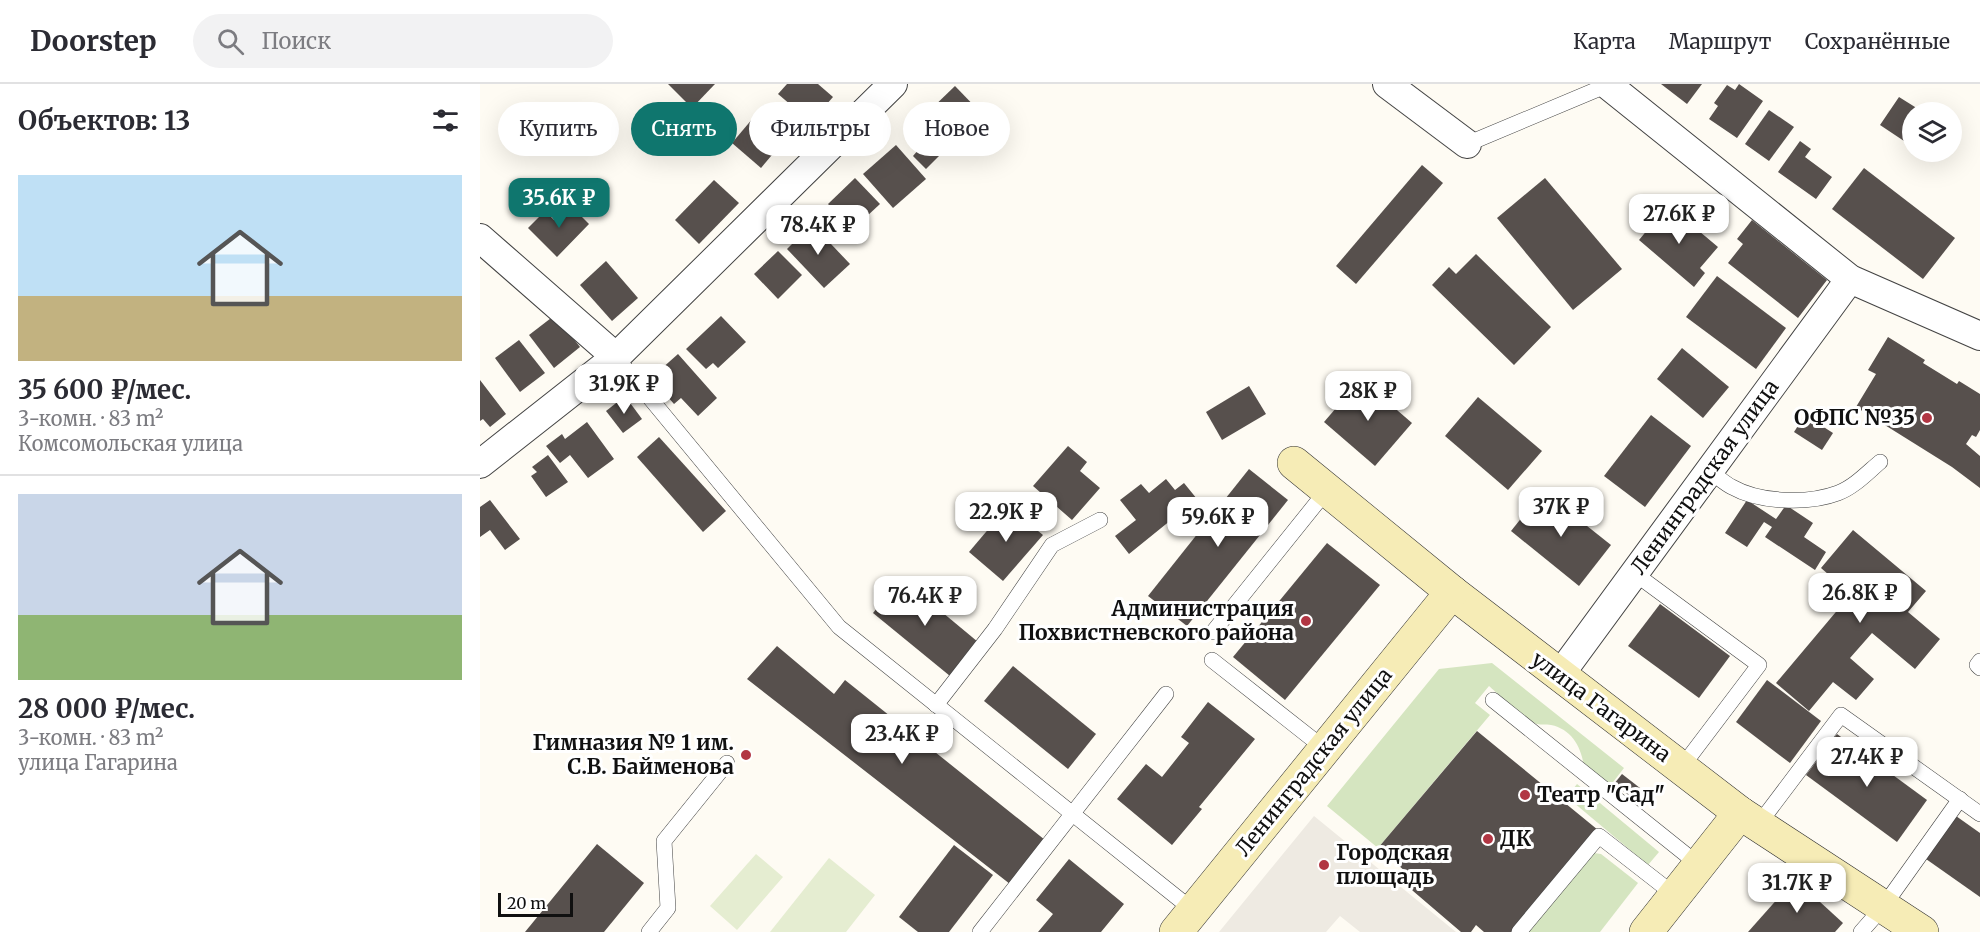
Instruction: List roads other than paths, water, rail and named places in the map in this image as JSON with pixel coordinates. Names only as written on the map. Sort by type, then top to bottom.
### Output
[{"type":"street","points":[[480,464],[616,357],[893,84]]},
{"type":"street","points":[[1387,84],[1467,144]]},
{"type":"street","points":[[1610,85],[1850,279],[1980,336]]},
{"type":"street","points":[[480,238],[616,357]]},
{"type":"street","name":"Ленинградская улица","points":[[1559,675],[1850,279]]},
{"type":"street","name":"улица Гагарина","points":[[1294,463],[1452,592],[1749,819],[1922,932]]},
{"type":"street","name":"Ленинградская улица","points":[[1185,921],[1452,592]]},
{"type":"street","points":[[1646,932],[1699,865],[1749,819]]},
{"type":"lane","points":[[1467,144],[1610,85]]},
{"type":"lane","points":[[616,357],[839,627],[1073,813],[1185,921]]},
{"type":"lane","points":[[1710,471],[1732,487],[1755,497],[1789,500],[1838,493],[1854,484],[1880,462]]},
{"type":"lane","points":[[1213,633],[1327,490]]},
{"type":"lane","points":[[936,705],[995,629],[1052,544],[1100,520]]},
{"type":"lane","points":[[1634,573],[1759,665],[1681,768]]},
{"type":"lane","points":[[1212,660],[1325,749]]},
{"type":"lane","points":[[1980,661],[1977,665],[1980,668]]},
{"type":"lane","points":[[980,932],[1166,694]]},
{"type":"lane","points":[[1493,700],[1699,865]]},
{"type":"lane","points":[[1749,819],[1841,715],[1980,814]]},
{"type":"lane","points":[[649,932],[668,909],[664,841],[728,763]]},
{"type":"lane","points":[[1861,932],[1883,906],[1960,799]]},
{"type":"lane","points":[[1518,932],[1599,836],[1676,896]]},
{"type":"place","name":"ОФПС №35","points":[[1927,418]]},
{"type":"place","name":"Администрация Похвистневского района","points":[[1306,621]]},
{"type":"place","name":"Гимназия № 1 им. С.В. Байменова","points":[[746,755]]},
{"type":"place","name":"Театр \"Сад\"","points":[[1525,795]]},
{"type":"place","name":"ДК","points":[[1488,839]]},
{"type":"place","name":"Городская площадь","points":[[1324,865]]}]
